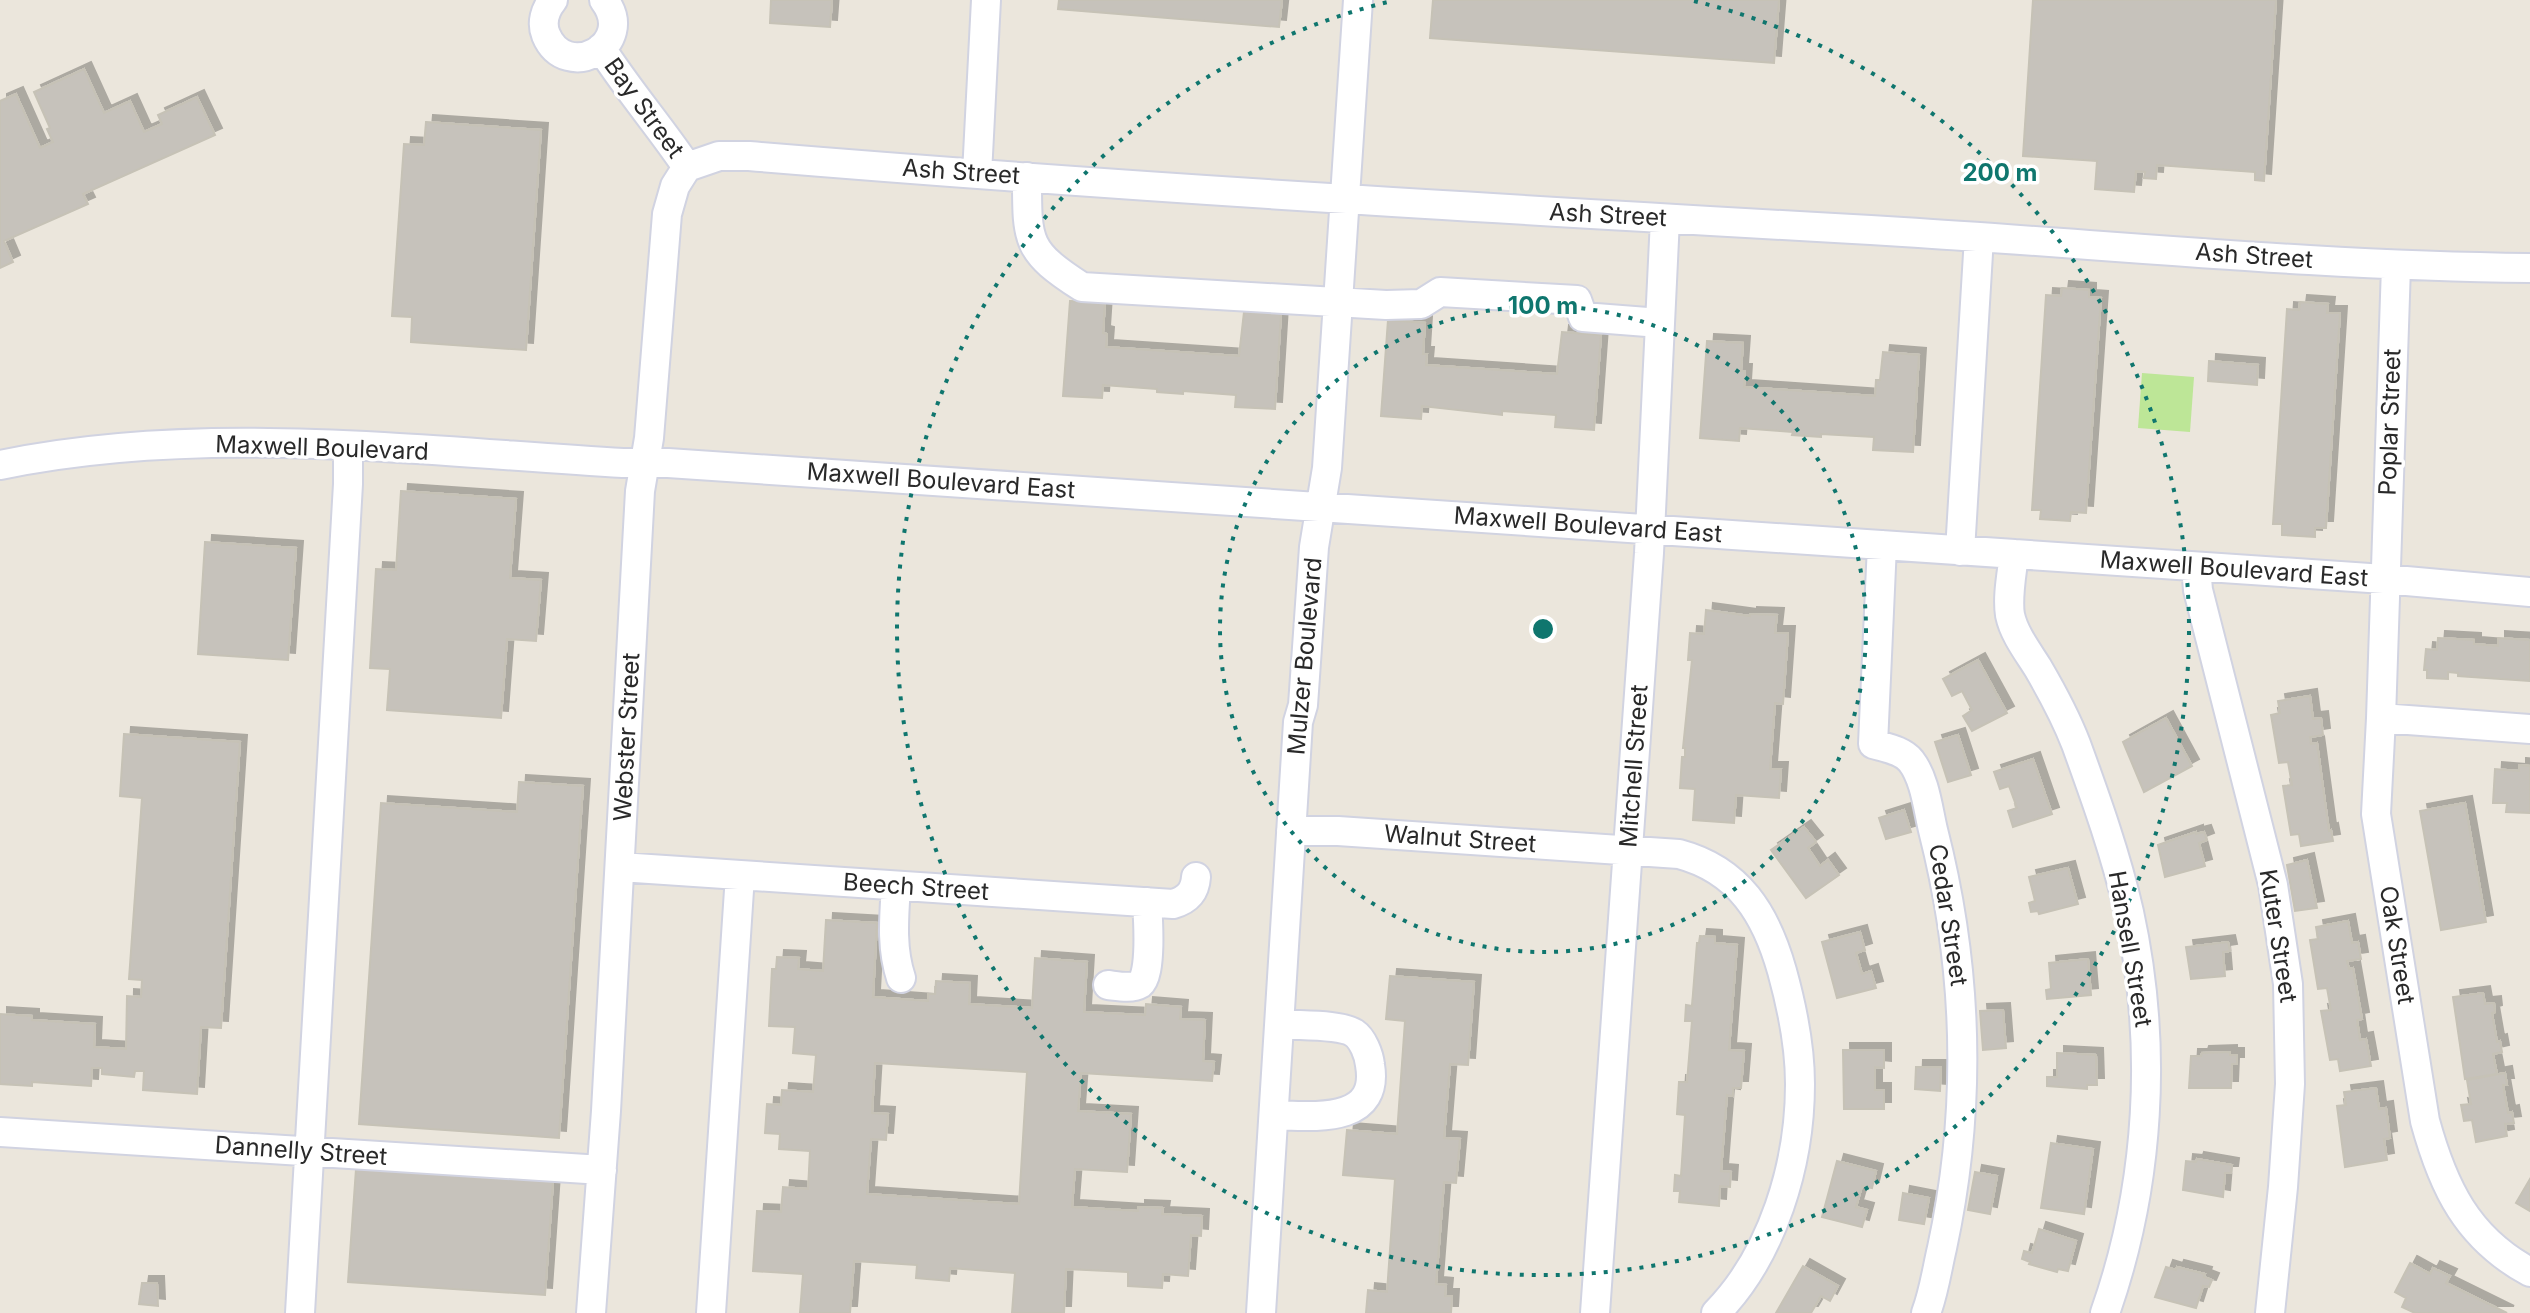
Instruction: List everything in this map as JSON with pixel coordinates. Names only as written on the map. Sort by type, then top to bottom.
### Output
[{"type":"street","points":[[553,0],[544,23],[547,37],[555,49],[568,56],[582,58],[601,48],[610,37],[613,23],[604,0]]},
{"type":"street","points":[[977,174],[986,0]]},
{"type":"street","name":"Mulzer Boulevard","points":[[1261,1313],[1298,722],[1303,705],[1314,547],[1327,468],[1358,0]]},
{"type":"street","name":"Bay Street","points":[[601,48],[624,84],[659,126],[687,167]]},
{"type":"street","name":"Ash Street","points":[[687,167],[719,156],[749,156],[1345,199],[1979,237],[2396,266],[2530,268]]},
{"type":"street","name":"Webster Street","points":[[591,1313],[602,1170],[640,491],[646,463],[667,214],[675,186],[687,167]]},
{"type":"street","points":[[1027,177],[1027,221],[1033,244],[1047,264],[1082,287],[1336,302],[1421,304],[1440,292],[1577,300],[1583,317],[1660,323]]},
{"type":"street","name":"Mitchell Street","points":[[1595,1313],[1650,530],[1665,219]]},
{"type":"street","points":[[1960,551],[1979,237]]},
{"type":"street","name":"Poplar Street","points":[[2384,579],[2396,266]]},
{"type":"street","name":"Maxwell Boulevard","points":[[0,465],[45,456],[222,443],[646,463]]},
{"type":"street","points":[[300,1313],[348,500],[348,447]]},
{"type":"street","name":"Maxwell Boulevard East","points":[[646,463],[2384,579],[2530,592]]},
{"type":"street","name":"Cedar Street","points":[[1882,545],[1873,744],[1904,754],[1913,764],[1922,786],[1948,889],[1962,1014],[1963,1076],[1952,1202],[1926,1313]]},
{"type":"street","name":"Hansell Street","points":[[2014,554],[2010,604],[2014,627],[2051,691],[2074,740],[2107,831],[2129,912],[2139,973],[2145,1038],[2142,1156],[2133,1214],[2105,1313]]},
{"type":"street","name":"Kuter Street","points":[[2196,567],[2198,590],[2273,885],[2288,984],[2290,1084],[2270,1313]]},
{"type":"street","name":"Oak Street","points":[[2384,579],[2376,814],[2428,1133],[2444,1183],[2462,1214],[2503,1255],[2530,1272]]},
{"type":"street","points":[[2381,718],[2530,729]]},
{"type":"street","name":"Walnut Street","points":[[1291,831],[1338,831],[1679,854],[1699,859],[1735,883],[1765,924],[1791,1004],[1800,1083],[1799,1110],[1791,1162],[1773,1222],[1755,1262],[1716,1313]]},
{"type":"street","name":"Beech Street","points":[[620,867],[1173,904],[1183,901],[1192,893],[1196,877]]},
{"type":"street","points":[[711,1313],[740,875]]},
{"type":"street","points":[[896,886],[893,942],[901,978]]},
{"type":"street","points":[[1108,985],[1132,987],[1139,985],[1144,978],[1148,938],[1147,902]]},
{"type":"street","points":[[1274,1115],[1324,1117],[1343,1114],[1358,1105],[1369,1090],[1371,1069],[1367,1051],[1354,1033],[1334,1028],[1280,1024]]},
{"type":"street","name":"Dannelly Street","points":[[0,1132],[602,1170]]},
{"type":"green space","points":[[2142,373],[2194,377],[2190,432],[2138,428]]},
{"type":"building","points":[[771,0],[832,0],[830,27],[770,23]]},
{"type":"building","points":[[1059,0],[1282,0],[1279,27],[1058,9]]},
{"type":"building","points":[[1433,0],[1779,0],[1774,63],[1430,38]]},
{"type":"building","points":[[2033,0],[2276,0],[2264,181],[2255,180],[2255,172],[2157,165],[2156,179],[2144,178],[2145,172],[2136,171],[2134,192],[2095,189],[2097,161],[2023,156]]},
{"type":"building","points":[[84,69],[104,113],[130,101],[144,132],[162,124],[158,115],[197,97],[215,135],[83,194],[88,204],[4,241],[13,262],[0,268],[0,101],[16,94],[40,148],[53,142],[34,92]]},
{"type":"building","points":[[426,122],[541,130],[526,350],[411,342],[412,317],[392,316],[404,144],[424,145]]},
{"type":"building","points":[[2062,288],[2089,290],[2089,297],[2101,298],[2086,513],[2071,512],[2070,521],[2040,519],[2041,510],[2032,510],[2046,295],[2061,296]]},
{"type":"building","points":[[1070,301],[1105,303],[1103,333],[1107,334],[1106,347],[1239,356],[1244,312],[1281,314],[1275,409],[1235,407],[1236,395],[1183,391],[1183,394],[1103,385],[1102,398],[1063,396]]},
{"type":"building","points":[[2300,302],[2328,304],[2327,313],[2340,313],[2326,528],[2315,528],[2315,537],[2282,535],[2282,524],[2273,524],[2287,309],[2299,310]]},
{"type":"building","points":[[1388,320],[1425,323],[1423,354],[1427,354],[1426,365],[1557,374],[1562,332],[1601,335],[1594,430],[1555,427],[1556,415],[1502,411],[1502,415],[1422,406],[1421,419],[1381,416]]},
{"type":"building","points":[[1707,341],[1743,343],[1741,371],[1745,371],[1744,387],[1875,396],[1883,352],[1919,355],[1913,452],[1873,450],[1874,437],[1821,434],[1821,437],[1740,428],[1739,441],[1700,438]]},
{"type":"building","points":[[2209,361],[2258,365],[2257,385],[2208,381]]},
{"type":"building","points":[[401,491],[516,499],[510,578],[541,580],[536,641],[507,639],[501,718],[387,710],[390,669],[370,668],[376,569],[396,570]]},
{"type":"building","points":[[205,542],[296,548],[288,660],[198,654]]},
{"type":"building","points":[[1706,610],[1750,616],[1777,615],[1775,633],[1788,633],[1783,704],[1775,703],[1770,769],[1781,769],[1779,798],[1736,795],[1734,823],[1693,820],[1695,789],[1680,788],[1692,660],[1688,660],[1690,633],[1704,634]]},
{"type":"building","points":[[2438,638],[2474,640],[2474,644],[2498,646],[2498,638],[2530,640],[2530,681],[2458,676],[2458,673],[2448,672],[2448,679],[2427,678],[2427,670],[2424,670],[2426,649],[2437,650]]},
{"type":"building","points":[[1978,660],[2007,713],[1972,731],[1963,716],[1972,710],[1962,691],[1952,696],[1943,679]]},
{"type":"building","points":[[2310,696],[2313,719],[2321,718],[2323,735],[2310,737],[2311,744],[2317,743],[2333,841],[2301,846],[2299,834],[2291,835],[2283,786],[2292,785],[2288,762],[2279,763],[2271,715],[2280,713],[2278,701]]},
{"type":"building","points":[[2166,718],[2192,766],[2144,792],[2123,742]]},
{"type":"building","points":[[124,734],[240,742],[221,1028],[201,1027],[197,1094],[143,1090],[144,1071],[135,1071],[134,1077],[102,1074],[102,1068],[92,1068],[91,1086],[32,1082],[32,1086],[0,1084],[0,1014],[32,1016],[32,1020],[95,1024],[94,1047],[126,1049],[127,996],[141,997],[142,980],[129,979],[142,798],[120,796]]},
{"type":"building","points":[[1958,735],[1971,775],[1948,782],[1935,742]]},
{"type":"building","points":[[2033,759],[2052,814],[2013,827],[2008,811],[2017,808],[2009,786],[2000,789],[1994,772]]},
{"type":"building","points":[[2519,765],[2530,766],[2530,813],[2506,812],[2507,803],[2493,803],[2495,769],[2519,771]]},
{"type":"building","points":[[519,782],[583,786],[559,1138],[359,1124],[381,803],[517,812]]},
{"type":"building","points":[[2465,803],[2486,922],[2441,930],[2420,811]]},
{"type":"building","points":[[1904,810],[1911,832],[1886,839],[1879,818]]},
{"type":"building","points":[[1804,827],[1816,842],[1808,848],[1820,866],[1828,860],[1839,875],[1806,898],[1771,850]]},
{"type":"building","points":[[2204,832],[2207,840],[2199,843],[2205,866],[2165,877],[2158,845]]},
{"type":"building","points":[[2307,860],[2317,908],[2295,911],[2287,865]]},
{"type":"building","points":[[2068,868],[2078,904],[2039,914],[2038,911],[2031,912],[2029,903],[2035,901],[2029,877]]},
{"type":"building","points":[[826,920],[877,923],[873,997],[928,1001],[928,994],[935,994],[936,981],[970,983],[969,1004],[1032,1008],[1035,958],[1087,962],[1084,1012],[1145,1015],[1146,1004],[1181,1007],[1180,1019],[1205,1020],[1203,1061],[1214,1062],[1212,1081],[1081,1073],[1078,1111],[1131,1114],[1127,1172],[1075,1169],[1072,1207],[1138,1211],[1138,1207],[1163,1208],[1162,1214],[1202,1216],[1201,1236],[1191,1235],[1188,1276],[1163,1274],[1162,1288],[1128,1286],[1128,1272],[1066,1269],[1064,1313],[1012,1313],[1015,1273],[950,1268],[949,1281],[916,1278],[917,1265],[854,1261],[850,1313],[800,1313],[803,1274],[753,1271],[757,1211],[781,1212],[783,1187],[808,1189],[810,1151],[779,1149],[780,1134],[765,1133],[767,1104],[781,1105],[782,1090],[813,1092],[816,1055],[793,1053],[795,1027],[769,1026],[772,969],[776,969],[777,957],[799,958],[798,969],[823,971]],"holes":[[[875,1063],[1027,1072],[1019,1204],[867,1194],[871,1139],[886,1140],[888,1114],[872,1113]]]},
{"type":"building","points":[[2348,921],[2352,943],[2358,942],[2361,959],[2347,961],[2349,969],[2353,968],[2362,1019],[2357,1020],[2360,1040],[2366,1039],[2371,1066],[2340,1071],[2338,1059],[2330,1060],[2321,1011],[2331,1010],[2327,988],[2318,989],[2310,940],[2318,939],[2316,927]]},
{"type":"building","points":[[1860,932],[1865,950],[1856,953],[1862,974],[1871,971],[1876,988],[1837,998],[1822,942]]},
{"type":"building","points":[[1700,936],[1715,937],[1715,943],[1737,945],[1729,1050],[1744,1051],[1741,1088],[1733,1088],[1733,1096],[1727,1095],[1721,1171],[1731,1172],[1730,1187],[1720,1186],[1719,1206],[1679,1202],[1680,1191],[1674,1191],[1675,1175],[1681,1176],[1685,1115],[1677,1114],[1679,1082],[1687,1082],[1692,1021],[1685,1021],[1686,1005],[1692,1006]]},
{"type":"building","points":[[2228,942],[2230,951],[2223,952],[2225,976],[2191,979],[2186,947]]},
{"type":"building","points":[[2088,959],[2091,995],[2047,999],[2046,990],[2051,989],[2049,963]]},
{"type":"building","points":[[1390,976],[1474,982],[1468,1065],[1450,1064],[1444,1138],[1460,1139],[1456,1183],[1444,1182],[1436,1284],[1446,1285],[1445,1296],[1452,1296],[1451,1313],[1366,1313],[1368,1290],[1387,1292],[1395,1179],[1343,1175],[1347,1130],[1397,1134],[1405,1021],[1386,1019]]},
{"type":"building","points":[[2483,993],[2485,1004],[2494,1003],[2495,1012],[2492,1013],[2502,1052],[2493,1054],[2497,1074],[2465,1079],[2453,997]]},
{"type":"building","points":[[2003,1010],[2006,1048],[1983,1050],[1980,1011]]},
{"type":"building","points":[[1843,1050],[1884,1050],[1884,1068],[1875,1067],[1875,1090],[1884,1090],[1884,1109],[1844,1109]]},
{"type":"building","points":[[2230,1052],[2230,1055],[2237,1055],[2237,1064],[2232,1064],[2231,1088],[2189,1088],[2191,1056]]},
{"type":"building","points":[[2057,1053],[2096,1055],[2097,1085],[2087,1085],[2087,1089],[2047,1086],[2047,1077],[2057,1077]]},
{"type":"building","points":[[1916,1067],[1941,1067],[1940,1091],[1915,1089]]},
{"type":"building","points":[[2505,1073],[2507,1085],[2503,1085],[2508,1113],[2512,1112],[2514,1123],[2505,1124],[2507,1136],[2476,1142],[2472,1120],[2464,1121],[2461,1105],[2471,1104],[2467,1080]]},
{"type":"building","points":[[2376,1088],[2379,1109],[2386,1108],[2390,1138],[2384,1139],[2387,1160],[2345,1167],[2337,1106],[2346,1105],[2344,1092]]},
{"type":"building","points":[[2051,1143],[2093,1149],[2084,1214],[2041,1208]]},
{"type":"building","points":[[2197,1159],[2232,1165],[2231,1173],[2225,1173],[2223,1197],[2183,1190],[2186,1161],[2196,1162]]},
{"type":"building","points":[[1837,1161],[1876,1171],[1872,1188],[1862,1186],[1856,1207],[1867,1210],[1862,1227],[1822,1217]]},
{"type":"building","points":[[356,1169],[553,1182],[545,1295],[348,1282]]},
{"type":"building","points":[[1975,1172],[1997,1176],[1990,1214],[1968,1210]]},
{"type":"building","points":[[2530,1179],[2530,1211],[2516,1203]]},
{"type":"building","points":[[1903,1193],[1929,1198],[1924,1224],[1899,1220]]},
{"type":"building","points":[[2039,1229],[2076,1241],[2068,1271],[2058,1269],[2057,1272],[2022,1259],[2024,1251],[2032,1253]]},
{"type":"building","points":[[2410,1263],[2430,1274],[2433,1268],[2450,1276],[2446,1283],[2507,1313],[2415,1313],[2402,1307],[2406,1298],[2395,1292]]},
{"type":"building","points":[[1803,1266],[1838,1286],[1830,1301],[1821,1296],[1811,1313],[1776,1313]]},
{"type":"building","points":[[2166,1267],[2205,1274],[2204,1277],[2212,1280],[2209,1287],[2203,1286],[2196,1308],[2155,1297]]},
{"type":"building","points":[[142,1283],[157,1283],[158,1306],[139,1304]]}]
